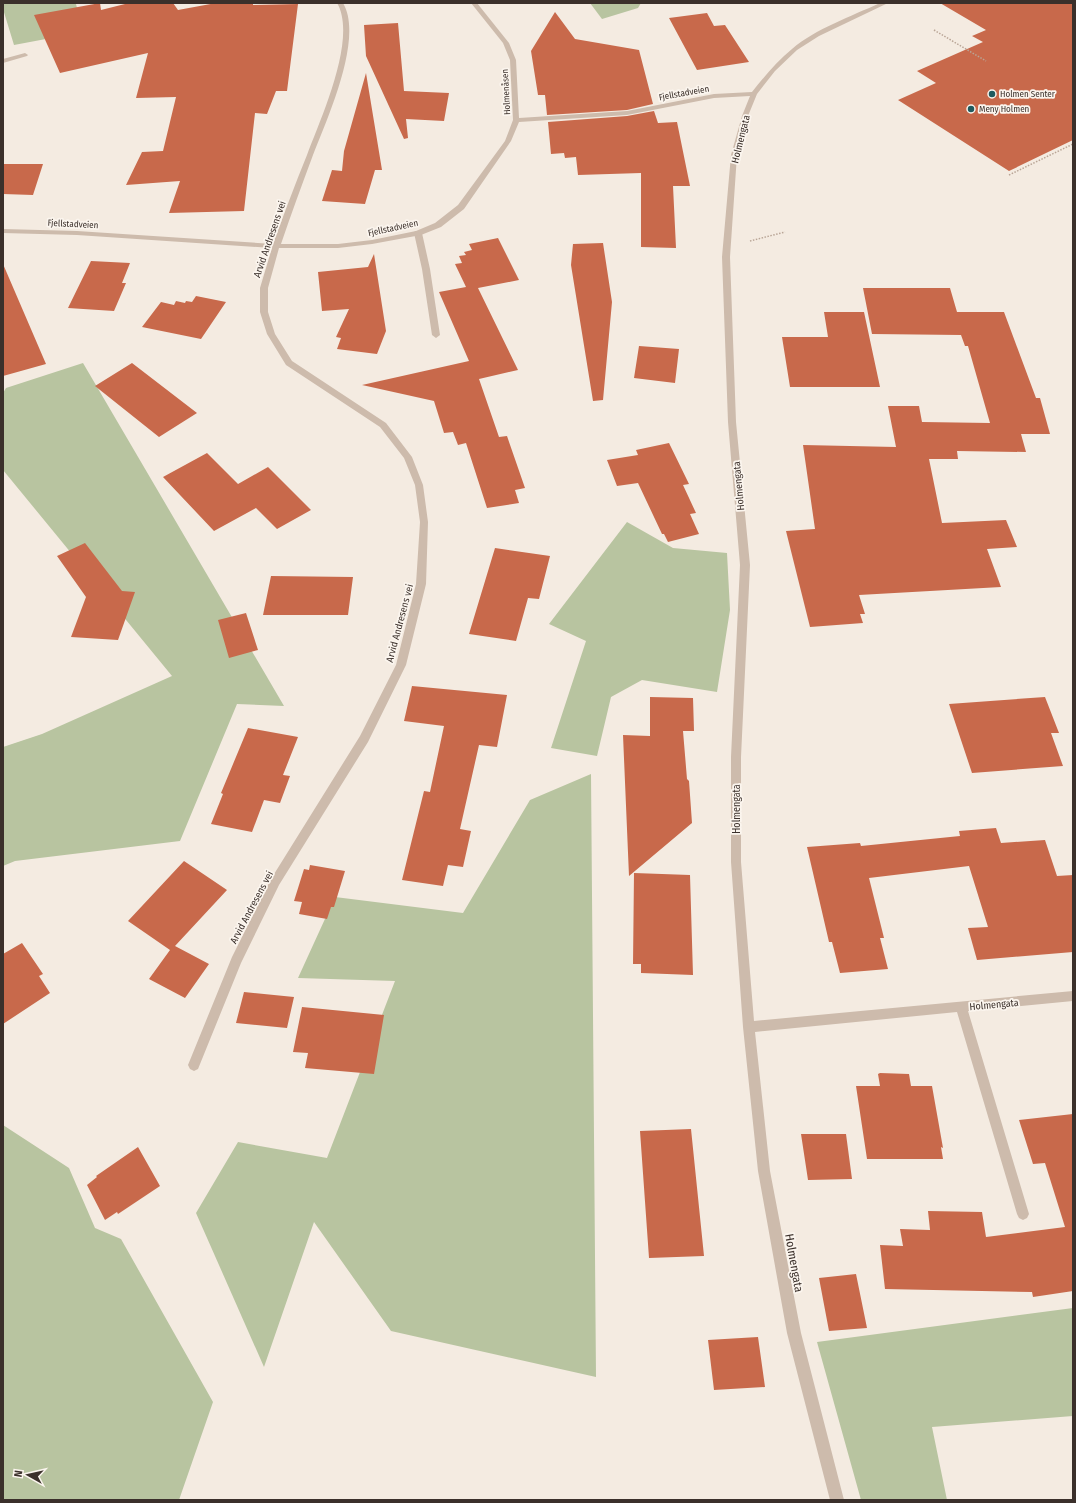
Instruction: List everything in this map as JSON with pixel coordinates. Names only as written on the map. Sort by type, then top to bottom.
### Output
[{"type":"street","name":"Arvid Andresens vei","points":[[194,1065],[236,961],[275,882],[364,739],[401,665],[421,584],[424,522],[419,485],[408,457],[383,425],[289,362],[271,334],[264,312],[264,288],[276,246],[338,80],[345,44],[346,21],[344,8],[340,3]]},
{"type":"street","name":"Holmenåsen","points":[[474,3],[506,43],[513,60],[516,120]]},
{"type":"street","name":"Holmengata","points":[[837,1500],[792,1325],[764,1171],[749,1027],[736,855],[736,757],[744,609],[744,565],[732,422],[727,246],[734,155],[745,116],[754,94],[773,70],[795,49],[867,6],[885,3]]},
{"type":"street","points":[[3,61],[25,55]]},
{"type":"street","name":"Fjellstadveien","points":[[3,231],[77,233],[276,246],[338,246],[372,242],[418,233],[438,225],[461,207],[508,141],[516,120],[627,113],[714,96],[754,94]]},
{"type":"street","points":[[418,233],[426,269],[436,335]]},
{"type":"street","name":"Holmengata","points":[[749,1027],[1073,996]]},
{"type":"street","points":[[961,1007],[1023,1214]]},
{"type":"path","points":[[934,30],[986,61]]},
{"type":"path","points":[[1009,175],[1073,144]]},
{"type":"path","points":[[727,246],[785,232]]},
{"type":"green space","points":[[3,3],[78,3],[76,4],[83,32],[14,45],[3,9]]},
{"type":"green space","points":[[590,3],[641,3],[638,8],[602,19]]},
{"type":"green space","points":[[83,363],[284,706],[237,704],[180,841],[15,861],[3,866],[3,747],[42,734],[172,676],[3,470],[3,393],[6,388]]},
{"type":"green space","points":[[627,522],[673,548],[727,553],[730,610],[717,692],[642,680],[611,697],[597,756],[551,748],[586,641],[549,624]]},
{"type":"green space","points":[[591,774],[596,1377],[391,1331],[314,1222],[264,1367],[196,1213],[238,1142],[327,1158],[395,981],[298,978],[335,897],[463,913],[530,800]]},
{"type":"green space","points":[[3,1125],[69,1168],[95,1228],[121,1239],[213,1402],[179,1500],[3,1500]]},
{"type":"green space","points":[[1073,1308],[1073,1416],[932,1427],[947,1500],[861,1500],[817,1342]]},
{"type":"building","points":[[100,3],[101,10],[129,3],[173,3],[178,10],[216,3],[253,3],[253,5],[298,4],[287,91],[276,91],[267,114],[255,113],[244,211],[169,213],[180,181],[126,185],[142,152],[163,151],[176,97],[136,98],[148,53],[60,73],[34,15]]},
{"type":"building","name":"Holmen Senter","points":[[940,3],[1073,3],[1073,140],[1009,171],[898,100],[936,83],[917,71],[983,42],[972,36],[986,30]]},
{"type":"building","points":[[555,12],[575,39],[639,50],[653,104],[627,110],[547,115],[545,95],[538,95],[531,51]]},
{"type":"building","points":[[707,13],[714,26],[725,25],[749,62],[697,70],[669,18]]},
{"type":"building","points":[[398,23],[404,91],[449,93],[444,121],[406,119],[408,138],[404,139],[366,56],[364,25]]},
{"type":"building","points":[[366,73],[382,170],[375,170],[365,204],[322,201],[332,170],[342,171],[344,151]]},
{"type":"building","points":[[654,111],[658,123],[677,122],[690,186],[673,186],[676,248],[641,247],[641,173],[578,175],[576,157],[565,158],[564,153],[551,154],[548,122],[627,116]]},
{"type":"building","points":[[3,164],[43,164],[33,195],[3,194]]},
{"type":"building","points":[[498,238],[519,280],[478,288],[518,370],[479,379],[499,437],[507,436],[525,488],[515,490],[519,503],[487,508],[466,443],[458,445],[453,432],[444,433],[434,401],[362,385],[469,361],[439,292],[466,287],[455,264],[462,263],[459,256],[466,255],[464,252],[472,250],[469,244]]},
{"type":"building","points":[[603,243],[612,302],[603,400],[593,401],[571,265],[573,244]]},
{"type":"building","points":[[374,254],[386,331],[377,354],[337,349],[341,338],[336,337],[349,309],[322,311],[318,272],[368,267]]},
{"type":"building","points":[[91,261],[130,263],[122,283],[126,283],[114,311],[68,308]]},
{"type":"building","points":[[3,264],[46,364],[3,376]]},
{"type":"building","points":[[863,288],[950,288],[957,312],[1004,312],[1036,398],[1040,398],[1050,434],[1021,434],[1026,452],[957,451],[958,459],[929,459],[942,523],[1006,520],[1017,547],[987,549],[1001,587],[859,595],[865,614],[860,614],[863,623],[810,627],[786,531],[815,529],[803,445],[896,447],[888,406],[919,406],[922,422],[990,423],[968,346],[965,346],[961,335],[872,334]]},
{"type":"building","points":[[196,296],[226,302],[201,339],[142,327],[161,302],[174,305],[176,301],[185,303],[186,301],[192,302]]},
{"type":"building","points":[[824,312],[864,312],[880,387],[790,387],[782,337],[828,337]]},
{"type":"building","points":[[639,346],[679,349],[675,383],[634,378]]},
{"type":"building","points":[[132,363],[197,413],[159,437],[95,386]]},
{"type":"building","points":[[669,443],[689,484],[683,485],[696,513],[690,514],[699,534],[668,542],[664,534],[662,534],[638,483],[617,486],[607,460],[638,455],[636,450]]},
{"type":"building","points":[[207,453],[238,484],[268,467],[311,510],[277,529],[256,508],[214,531],[163,477]]},
{"type":"building","points":[[85,543],[122,591],[135,592],[118,640],[71,637],[86,597],[57,556]]},
{"type":"building","points":[[495,548],[550,556],[539,599],[528,598],[516,641],[469,634]]},
{"type":"building","points":[[271,576],[353,577],[348,615],[263,615]]},
{"type":"building","points":[[246,613],[258,650],[229,658],[218,620]]},
{"type":"building","points":[[412,686],[507,695],[497,747],[479,745],[460,829],[471,831],[463,867],[448,865],[443,886],[402,880],[424,791],[430,792],[444,726],[404,721]]},
{"type":"building","points":[[650,697],[693,698],[694,731],[683,731],[692,823],[629,876],[623,735],[650,736]]},
{"type":"building","points":[[1045,697],[1059,733],[1051,733],[1063,766],[972,773],[949,704]]},
{"type":"building","points":[[248,728],[298,737],[283,775],[290,776],[280,803],[264,800],[252,832],[211,824],[223,794],[221,793]]},
{"type":"building","points":[[996,828],[1001,843],[1045,840],[1057,876],[1073,875],[1073,952],[977,960],[968,928],[988,927],[969,866],[869,878],[884,938],[880,938],[888,969],[840,973],[832,942],[829,942],[807,847],[860,843],[861,846],[960,836],[959,831]]},
{"type":"building","points":[[184,861],[227,890],[175,946],[209,964],[185,998],[149,979],[170,950],[128,921]]},
{"type":"building","points":[[310,865],[345,871],[334,907],[331,907],[327,919],[299,914],[302,902],[294,901],[304,869],[309,870]]},
{"type":"building","points":[[634,873],[690,875],[693,975],[641,973],[641,964],[633,964]]},
{"type":"building","points":[[22,943],[43,974],[39,976],[50,993],[3,1024],[3,954]]},
{"type":"building","points":[[244,992],[294,997],[287,1028],[236,1023]]},
{"type":"building","points":[[302,1007],[384,1015],[374,1074],[305,1068],[308,1053],[293,1052]]},
{"type":"building","points":[[878,1074],[909,1074],[911,1086],[932,1086],[943,1148],[941,1147],[943,1159],[867,1159],[856,1086],[880,1086]]},
{"type":"building","points":[[1073,1114],[1073,1291],[1033,1297],[1032,1292],[885,1289],[880,1245],[903,1246],[900,1229],[930,1230],[928,1211],[982,1212],[986,1237],[1065,1227],[1045,1163],[1033,1164],[1019,1120]]},
{"type":"building","points":[[691,1129],[704,1256],[649,1258],[640,1131]]},
{"type":"building","points":[[801,1134],[846,1134],[852,1179],[808,1180]]},
{"type":"building","points":[[138,1147],[160,1186],[118,1214],[117,1212],[105,1220],[87,1185],[97,1177],[96,1176]]},
{"type":"building","points":[[856,1274],[867,1328],[829,1331],[819,1278]]},
{"type":"building","points":[[758,1337],[765,1387],[714,1390],[708,1340]]},
{"type":"place","name":"Holmen Senter","points":[[992,94]]},
{"type":"place","name":"Meny Holmen","points":[[971,109]]}]
